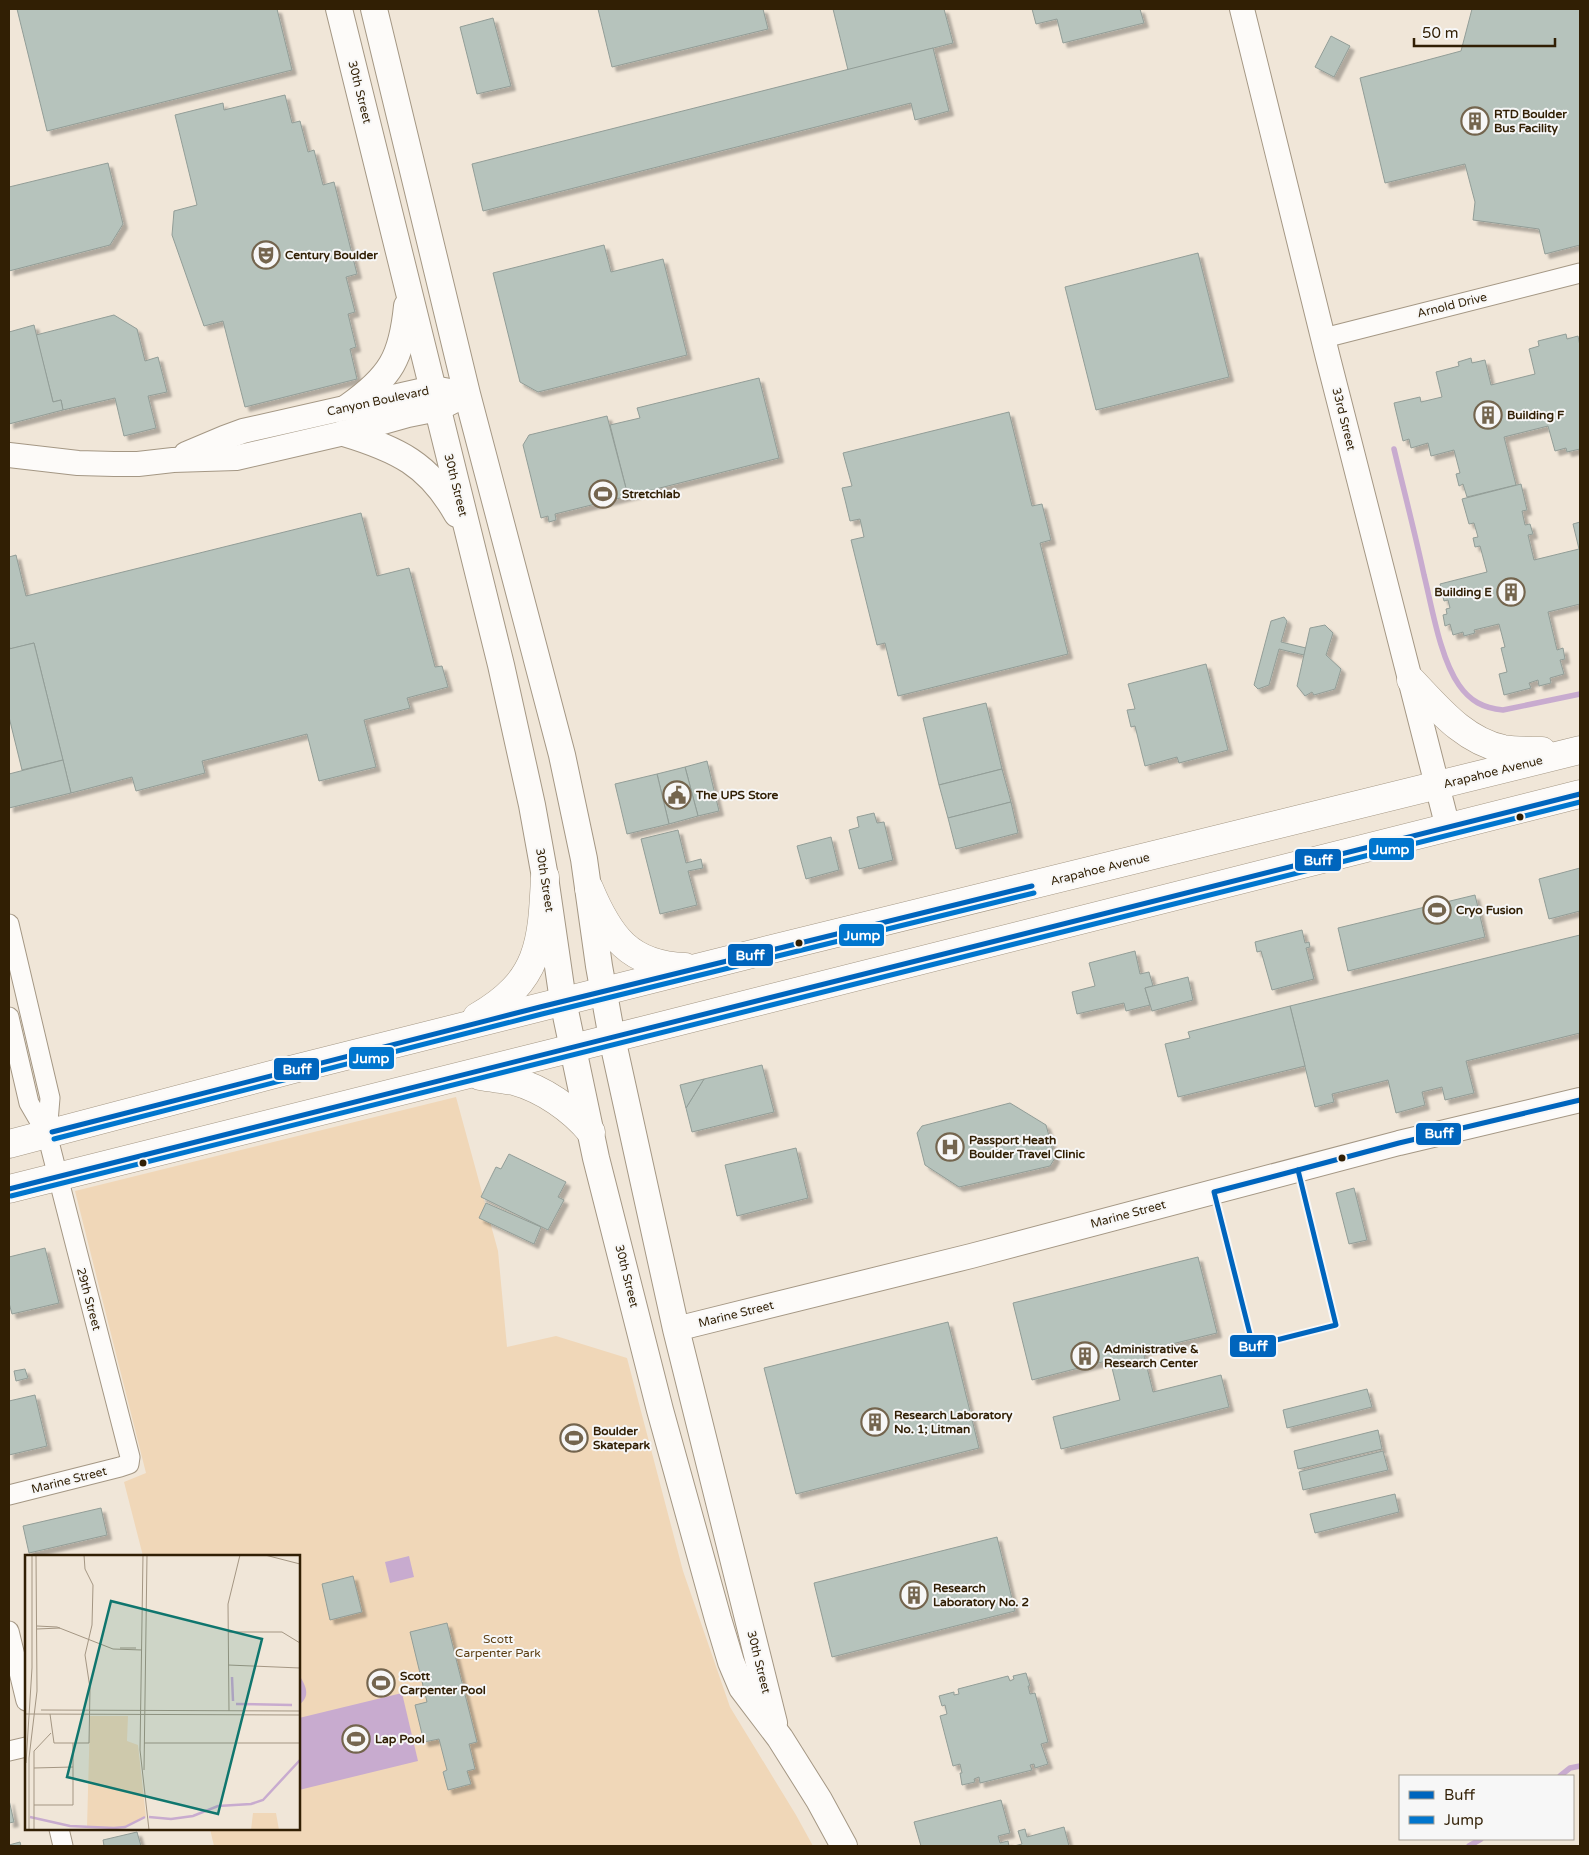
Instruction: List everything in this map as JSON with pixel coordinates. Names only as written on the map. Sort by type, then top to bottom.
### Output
[{"type":"main road","name":"30th Street","points":[[339,9],[516,728],[545,877],[563,1001],[591,1132],[660,1410],[698,1550],[731,1662],[742,1688],[780,1738],[819,1800],[844,1846]]},
{"type":"main road","name":"30th Street","points":[[374,9],[467,394],[562,755],[589,888],[612,1038],[676,1329],[774,1721],[780,1738]]},
{"type":"main road","points":[[348,406],[368,393],[390,369],[400,349],[405,329],[409,293]]},
{"type":"main road","points":[[344,434],[390,449],[419,466],[448,499],[468,535]]},
{"type":"main road","points":[[1411,680],[1452,722],[1478,740],[1505,749],[1577,751]]},
{"type":"main road","name":"Arapahoe Avenue","points":[[9,1144],[563,1001],[1577,751]]},
{"type":"main road","points":[[9,1189],[1580,794]]},
{"type":"main road","points":[[451,1030],[503,1001],[524,977],[539,941],[545,877]]},
{"type":"main road","points":[[589,888],[605,924],[617,940],[630,952],[656,963],[701,967]]},
{"type":"main road","points":[[466,1075],[512,1081],[533,1088],[567,1109],[591,1132]]},
{"type":"main road","points":[[698,1550],[729,1542]]},
{"type":"street","name":"33rd Street","points":[[1246,10],[1324,338],[1448,828]]},
{"type":"street","name":"Arnold Drive","points":[[1324,338],[1580,273]]},
{"type":"street","name":"Canyon Boulevard","points":[[173,460],[243,432],[348,406],[435,399],[467,394]]},
{"type":"street","name":"Canyon Boulevard","points":[[9,455],[78,463],[138,464],[173,460],[236,458],[344,434],[408,415],[435,399]]},
{"type":"street","name":"29th Street","points":[[9,924],[50,1098],[47,1134]]},
{"type":"street","name":"29th Street","points":[[9,1017],[29,1103],[47,1134],[130,1456],[129,1464]]},
{"type":"street","name":"Marine Street","points":[[676,1329],[971,1256],[1399,1143],[1580,1100]]},
{"type":"street","name":"Marine Street","points":[[9,1495],[129,1464]]},
{"type":"street","points":[[9,1631],[25,1697]]},
{"type":"street","points":[[9,1751],[25,1747]]},
{"type":"street","points":[[59,1830],[63,1846]]},
{"type":"green space","name":"Scott Carpenter Park","points":[[456,1097],[498,1251],[507,1347],[556,1336],[627,1358],[683,1571],[730,1707],[813,1846],[214,1846],[210,1830],[300,1830],[300,1555],[143,1555],[124,1482],[146,1473],[75,1191]]},
{"type":"shaded area","points":[[409,1556],[414,1577],[390,1583],[385,1562]]},
{"type":"shaded area","points":[[300,1677],[306,1691],[303,1702],[300,1704]]},
{"type":"shaded area","name":"Lap Pool","points":[[402,1693],[418,1761],[300,1790],[300,1718]]},
{"type":"building","points":[[17,9],[277,9],[292,70],[47,131]]},
{"type":"building","points":[[598,9],[763,9],[768,29],[612,67]]},
{"type":"building","points":[[833,9],[944,9],[953,43],[848,70]]},
{"type":"building","points":[[1032,9],[1140,9],[1144,23],[1063,43],[1057,19],[1036,24]]},
{"type":"building","name":"RTD Boulder Bus Facility","points":[[1472,9],[1580,9],[1580,245],[1545,254],[1539,229],[1473,220],[1475,202],[1465,164],[1385,183],[1360,78],[1461,51]]},
{"type":"building","points":[[493,18],[511,86],[477,94],[460,27]]},
{"type":"building","points":[[1331,36],[1350,46],[1334,77],[1315,67]]},
{"type":"building","points":[[933,48],[949,111],[915,120],[911,103],[483,211],[472,164]]},
{"type":"building","name":"Century Boulder","points":[[285,95],[292,123],[300,121],[308,152],[314,150],[323,185],[334,182],[357,274],[346,277],[355,312],[348,314],[356,347],[350,349],[357,379],[245,407],[223,321],[204,326],[172,235],[174,211],[197,205],[175,115],[223,103],[224,110]]},
{"type":"building","points":[[108,163],[123,224],[110,245],[9,271],[9,187]]},
{"type":"building","points":[[604,245],[611,272],[663,259],[687,355],[538,392],[520,382],[493,273]]},
{"type":"building","points":[[1198,253],[1229,377],[1096,410],[1065,287]]},
{"type":"building","points":[[114,315],[137,329],[145,361],[158,357],[167,392],[148,396],[156,428],[124,436],[115,398],[63,410],[61,400],[53,402],[36,335]]},
{"type":"building","points":[[34,325],[53,402],[61,400],[63,410],[9,424],[9,332]]},
{"type":"building","name":"Building F","points":[[1566,334],[1567,339],[1578,336],[1580,346],[1580,449],[1567,452],[1566,448],[1555,451],[1548,426],[1504,437],[1516,485],[1467,497],[1463,484],[1459,486],[1456,474],[1460,473],[1454,450],[1431,456],[1428,443],[1411,448],[1409,439],[1403,441],[1394,403],[1420,397],[1421,402],[1442,397],[1436,372],[1459,366],[1458,362],[1471,358],[1472,363],[1485,360],[1491,385],[1535,374],[1529,349],[1539,346],[1538,341]]},
{"type":"building","points":[[759,378],[779,458],[628,496],[610,425],[640,418],[637,408]]},
{"type":"building","points":[[1009,412],[1032,506],[1042,504],[1051,540],[1040,543],[1068,654],[898,696],[885,643],[877,645],[851,540],[864,537],[860,519],[850,521],[842,488],[852,486],[843,453]]},
{"type":"building","points":[[607,416],[628,496],[555,514],[556,520],[549,522],[548,516],[541,518],[523,445],[529,435]]},
{"type":"building","name":"Building E","points":[[1521,484],[1527,510],[1522,511],[1525,525],[1530,524],[1533,534],[1528,535],[1534,560],[1579,549],[1573,524],[1580,522],[1580,604],[1548,612],[1557,650],[1563,648],[1565,659],[1560,660],[1564,674],[1550,678],[1551,683],[1539,686],[1538,680],[1529,683],[1531,688],[1504,695],[1499,674],[1507,672],[1501,648],[1505,647],[1499,624],[1474,630],[1475,633],[1464,636],[1463,632],[1453,635],[1450,624],[1445,626],[1443,615],[1447,614],[1446,609],[1450,608],[1448,600],[1444,601],[1440,584],[1487,572],[1480,546],[1475,547],[1473,538],[1478,537],[1474,523],[1469,524],[1462,499]]},
{"type":"building","points":[[361,513],[377,576],[409,568],[435,667],[442,666],[448,687],[407,698],[410,708],[364,720],[376,767],[319,781],[307,734],[202,761],[205,773],[136,791],[132,777],[71,793],[34,643],[10,649],[9,557],[16,555],[26,596]]},
{"type":"building","points":[[1284,617],[1287,621],[1281,642],[1306,648],[1304,655],[1279,649],[1269,685],[1258,689],[1254,685],[1271,621]]},
{"type":"building","points":[[1325,625],[1333,633],[1326,655],[1341,669],[1335,689],[1314,695],[1312,692],[1305,696],[1297,686],[1310,628]]},
{"type":"building","points":[[34,643],[63,760],[22,770],[9,717],[9,649]]},
{"type":"building","points":[[1206,664],[1228,750],[1179,763],[1177,757],[1145,766],[1135,726],[1131,727],[1127,710],[1135,709],[1128,684]]},
{"type":"building","points":[[986,703],[1002,769],[939,785],[923,718]]},
{"type":"building","points":[[63,760],[71,793],[9,808],[9,774]]},
{"type":"building","points":[[707,761],[719,811],[698,816],[685,767]]},
{"type":"building","name":"The UPS Store","points":[[685,767],[698,816],[669,824],[657,774]]},
{"type":"building","points":[[1002,769],[1011,802],[948,818],[939,785]]},
{"type":"building","points":[[657,774],[669,824],[627,834],[615,784]]},
{"type":"building","points":[[1011,802],[1018,833],[956,849],[948,818]]},
{"type":"building","points":[[874,813],[877,823],[884,822],[893,860],[859,869],[849,830],[859,827],[857,817]]},
{"type":"building","points":[[678,830],[686,863],[701,859],[703,868],[688,871],[697,905],[660,914],[641,839]]},
{"type":"building","points":[[831,837],[839,870],[806,879],[797,846]]},
{"type":"building","points":[[1580,868],[1580,911],[1549,919],[1539,879]]},
{"type":"building","points":[[1475,895],[1485,937],[1348,971],[1338,928]]},
{"type":"building","points":[[1302,930],[1305,943],[1309,942],[1310,947],[1306,948],[1314,979],[1272,990],[1261,951],[1257,952],[1255,942]]},
{"type":"building","points":[[1580,935],[1580,1033],[1466,1061],[1474,1093],[1445,1100],[1442,1087],[1422,1092],[1425,1105],[1396,1113],[1388,1080],[1332,1094],[1334,1102],[1315,1107],[1290,1006]]},
{"type":"building","points":[[1135,951],[1140,974],[1149,972],[1153,986],[1145,988],[1150,1005],[1126,1011],[1124,1003],[1077,1014],[1072,992],[1095,986],[1089,963]]},
{"type":"building","points":[[1188,977],[1193,1000],[1152,1011],[1145,988]]},
{"type":"building","points":[[1290,1006],[1305,1066],[1178,1097],[1165,1044],[1190,1038],[1188,1032]]},
{"type":"building","points":[[762,1065],[774,1112],[692,1132],[686,1108],[704,1079]]},
{"type":"building","points":[[704,1079],[686,1108],[680,1085]]},
{"type":"building","points":[[1010,1103],[1046,1125],[1055,1158],[1050,1166],[959,1187],[925,1165],[917,1133],[922,1126]]},
{"type":"building","points":[[796,1148],[808,1198],[737,1216],[725,1165]]},
{"type":"building","points":[[509,1154],[566,1182],[558,1197],[564,1200],[548,1230],[481,1197],[496,1167],[501,1169]]},
{"type":"building","points":[[1354,1188],[1367,1240],[1349,1244],[1336,1193]]},
{"type":"building","points":[[486,1203],[541,1227],[534,1244],[479,1218]]},
{"type":"building","points":[[45,1248],[59,1303],[12,1314],[9,1303],[9,1257]]},
{"type":"building","name":"Administrative & Research Center","points":[[1198,1257],[1217,1333],[1143,1351],[1153,1392],[1221,1375],[1229,1407],[1061,1449],[1053,1417],[1120,1400],[1110,1360],[1032,1380],[1013,1303]]},
{"type":"building","name":"Research Laboratory No. 1; Litman","points":[[948,1322],[979,1448],[796,1494],[764,1368]]},
{"type":"building","points":[[25,1369],[28,1378],[16,1381],[14,1371]]},
{"type":"building","points":[[1367,1389],[1372,1407],[1287,1428],[1283,1410]]},
{"type":"building","points":[[35,1395],[47,1446],[9,1455],[9,1401]]},
{"type":"building","points":[[1378,1430],[1382,1449],[1298,1469],[1294,1451]]},
{"type":"building","points":[[1383,1451],[1388,1470],[1303,1490],[1299,1472]]},
{"type":"building","points":[[1395,1494],[1399,1512],[1315,1533],[1310,1514]]},
{"type":"building","points":[[101,1508],[107,1535],[29,1553],[23,1526]]},
{"type":"building","name":"Research Laboratory No. 2","points":[[997,1537],[1015,1611],[832,1657],[814,1583]]},
{"type":"building","points":[[353,1576],[362,1612],[330,1620],[322,1584]]},
{"type":"building","points":[[447,1623],[477,1742],[469,1744],[475,1769],[467,1771],[471,1784],[448,1790],[443,1772],[447,1770],[439,1739],[424,1742],[415,1705],[427,1702],[410,1632]]},
{"type":"building","points":[[1026,1673],[1030,1694],[1035,1693],[1048,1742],[1041,1744],[1048,1764],[1035,1768],[1034,1764],[1030,1765],[1032,1770],[980,1783],[979,1777],[974,1779],[975,1782],[962,1785],[960,1764],[953,1766],[940,1716],[947,1714],[945,1705],[942,1706],[939,1696],[954,1692],[954,1695],[959,1694],[958,1689],[1008,1676],[1010,1681],[1014,1679],[1013,1676]]},
{"type":"building","points":[[9,1800],[14,1822],[9,1823]]},
{"type":"building","points":[[1001,1800],[1010,1833],[998,1836],[1000,1843],[1008,1841],[1009,1846],[921,1846],[914,1822]]},
{"type":"building","points":[[1064,1827],[1069,1846],[1014,1846],[1022,1844],[1018,1831],[1025,1829],[1027,1837]]},
{"type":"building","points":[[137,1832],[141,1846],[104,1846],[103,1840]]},
{"type":"building","points":[[20,1842],[21,1846],[9,1846],[9,1845]]},
{"type":"waterway","points":[[1394,449],[1437,632],[1452,674],[1463,691],[1478,703],[1489,708],[1503,710],[1580,694]]},
{"type":"waterway","points":[[1561,1775],[1570,1768],[1580,1766]]},
{"type":"waterway","points":[[1469,1846],[1479,1840]]},
{"type":"transit line","name":"Buff","points":[[9,1189],[1580,794]]},
{"type":"transit line","name":"Jump","points":[[11,1196],[1580,802]]},
{"type":"transit line","name":"Buff","points":[[52,1132],[540,1007],[1032,886]]},
{"type":"transit line","name":"Jump","points":[[54,1139],[542,1014],[1034,893]]},
{"type":"transit line","name":"Buff","points":[[1298,1170],[1399,1143],[1580,1100]]},
{"type":"transit line","name":"Buff","points":[[1298,1170],[1336,1325],[1253,1346],[1214,1192],[1298,1170]]},
{"type":"place","name":"RTD Boulder Bus Facility","points":[[1475,121]]},
{"type":"place","name":"Century Boulder","points":[[266,255]]},
{"type":"place","name":"Building F","points":[[1488,415]]},
{"type":"place","name":"Stretchlab","points":[[603,494]]},
{"type":"place","name":"Building E","points":[[1511,592]]},
{"type":"place","name":"The UPS Store","points":[[677,795]]},
{"type":"place","name":"Cryo Fusion","points":[[1437,910]]},
{"type":"place","name":"Passport Heath Boulder Travel Clinic","points":[[950,1147]]},
{"type":"place","name":"Administrative & Research Center","points":[[1085,1356]]},
{"type":"place","name":"Research Laboratory No. 1; Litman","points":[[875,1422]]},
{"type":"place","name":"Boulder Skatepark","points":[[574,1438]]},
{"type":"place","name":"Research Laboratory No. 2","points":[[914,1595]]},
{"type":"place","name":"Scott Carpenter Pool","points":[[381,1683]]},
{"type":"place","name":"Lap Pool","points":[[356,1739]]}]
